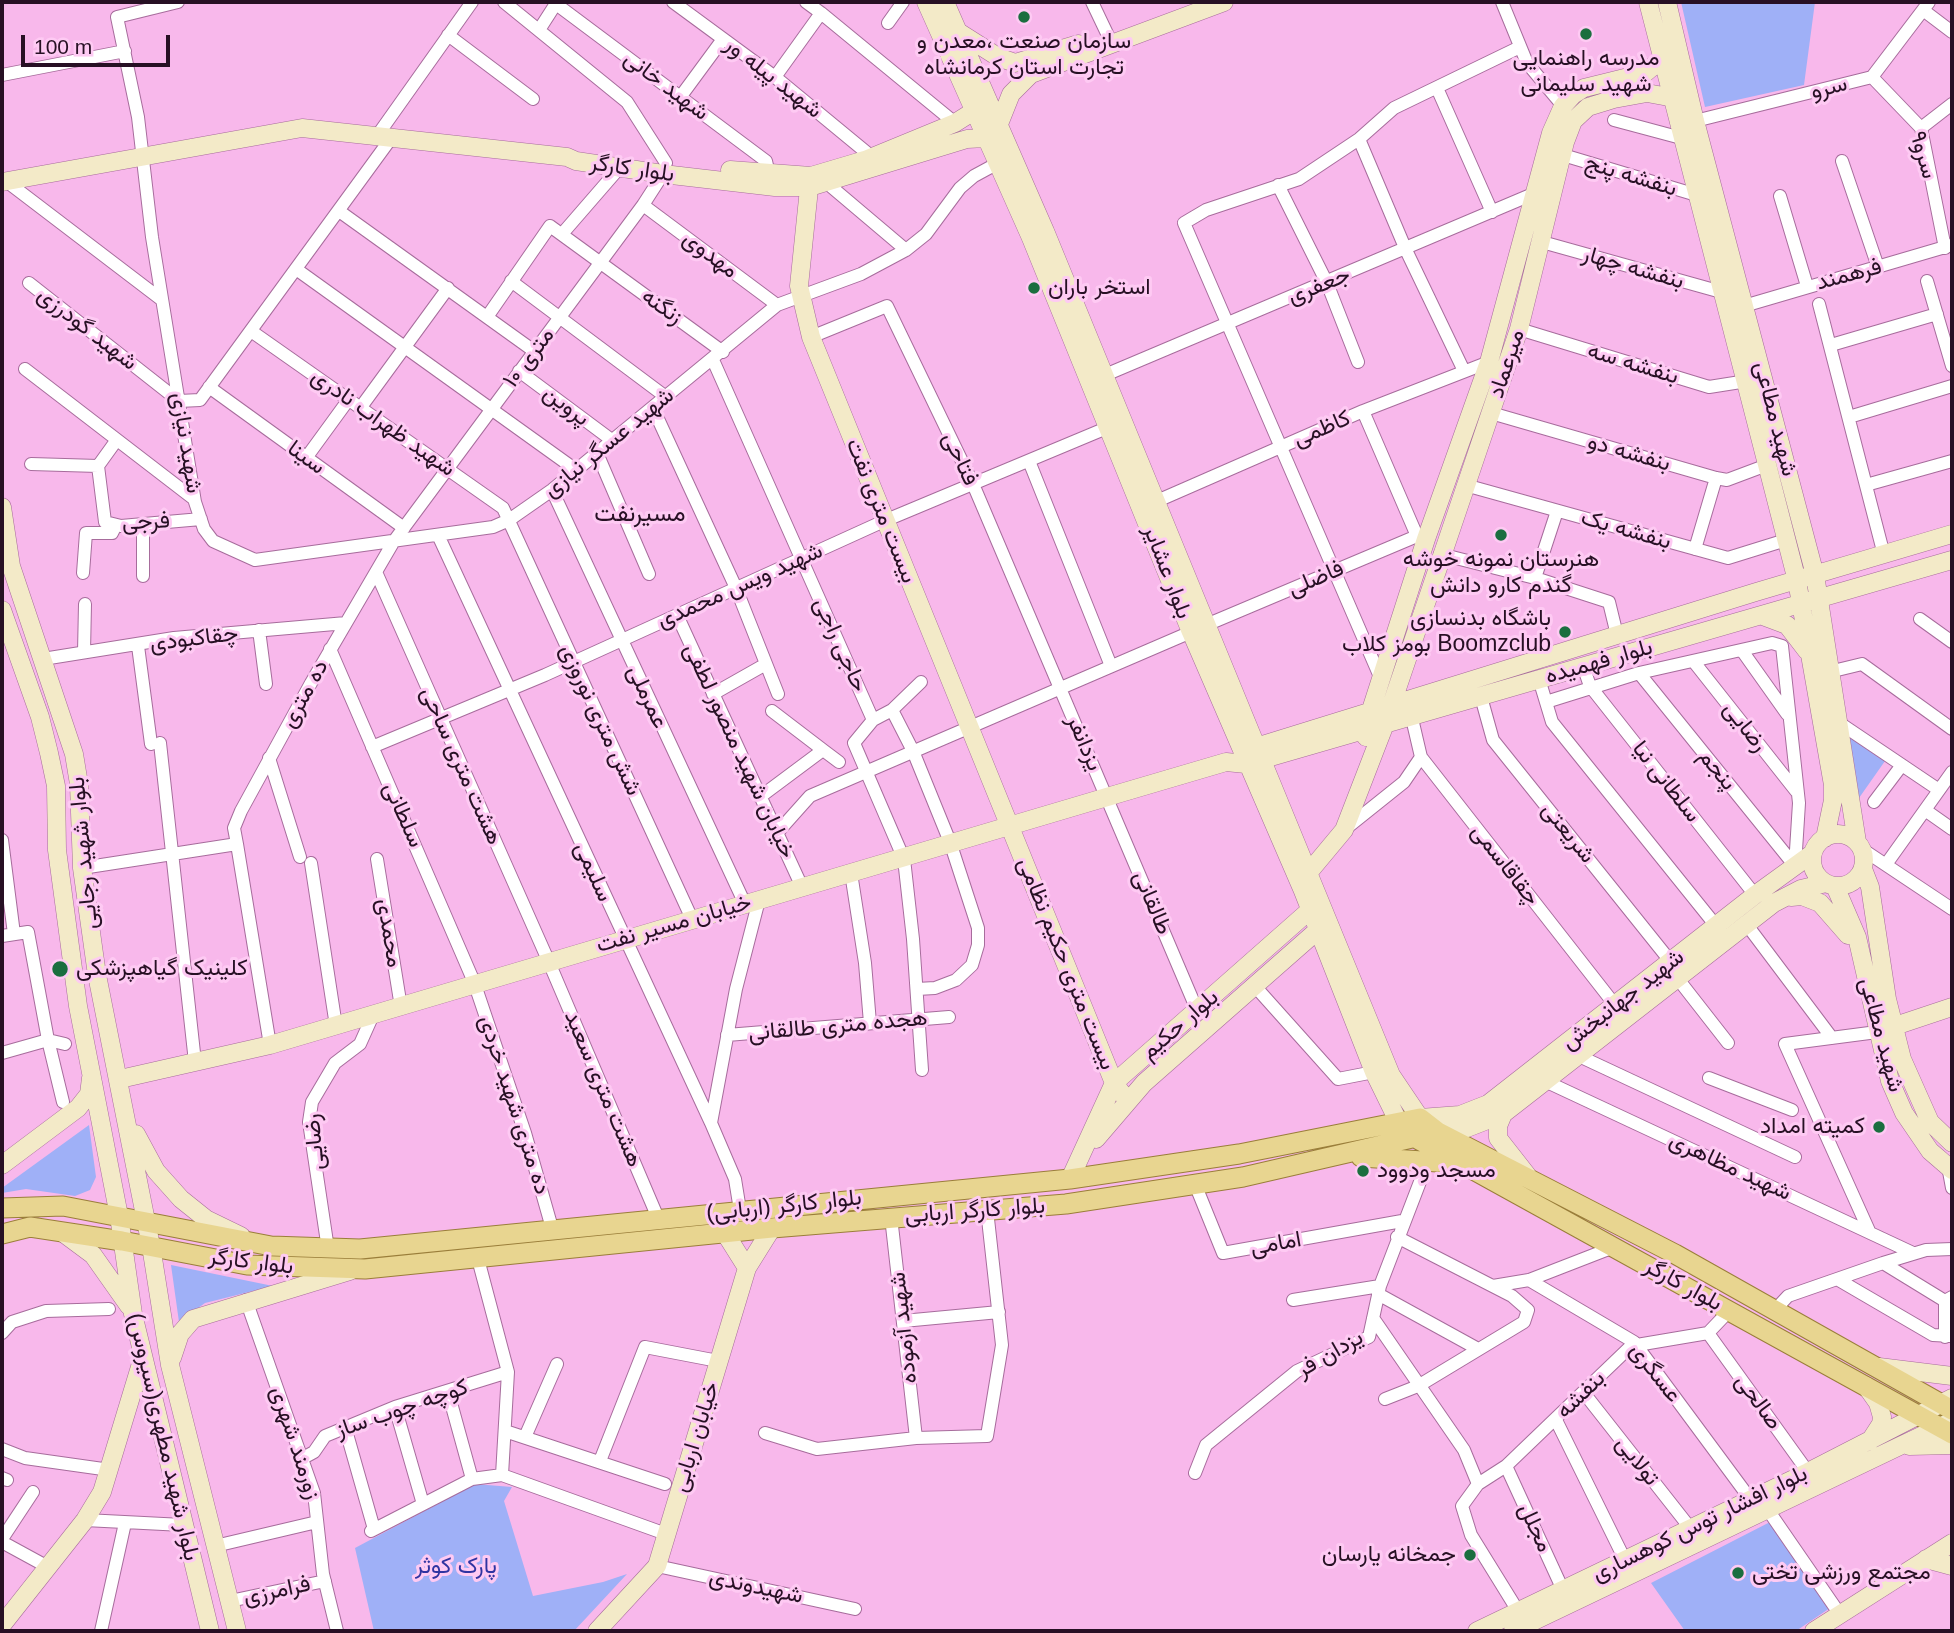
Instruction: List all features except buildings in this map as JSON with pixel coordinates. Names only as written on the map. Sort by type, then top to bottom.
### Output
[{"type":"main road","name":"بلوار کارگر (اربابی)","points":[[2,1208],[47,1204],[271,1246],[328,1249],[431,1243],[1238,1154],[1419,1118]]},
{"type":"main road","name":"بلوار کارگر","points":[[1419,1118],[1438,1132],[1527,1175],[1949,1404]]},
{"type":"main road","name":"بلوار عشایر","points":[[1398,1121],[1413,1139]]},
{"type":"main road","name":"بلوار کارگر اربابی","points":[[351,1270],[891,1217],[1066,1204],[1243,1177],[1438,1132]]},
{"type":"main road","name":"بلوار کارگر","points":[[1413,1139],[1866,1386],[1948,1427]]},
{"type":"main road","points":[[1238,1154],[1243,1177]]},
{"type":"main road","points":[[1343,1156],[1462,1164]]},
{"type":"main road","points":[[1563,1219],[1575,1201]]},
{"type":"main road","name":"بلوار کارگر","points":[[2,1234],[30,1227],[151,1246],[247,1265],[351,1270]]},
{"type":"main road","points":[[247,1265],[239,1259],[238,1251],[250,1242]]},
{"type":"street","name":"شهید نیازی","points":[[178,2],[117,17],[142,156],[194,499],[201,519],[213,541],[255,561],[394,541]]},
{"type":"street","points":[[179,401],[200,400],[251,331],[339,211],[448,35],[472,2]]},
{"type":"street","points":[[504,2],[627,102],[664,168]]},
{"type":"street","points":[[806,2],[955,123]]},
{"type":"street","points":[[888,23],[902,2]]},
{"type":"street","name":"بلوار عشایر","points":[[926,2],[1198,628]]},
{"type":"street","name":"بلوار عشایر","points":[[945,2],[1157,501],[1198,628],[1246,757],[1374,1072],[1398,1121]]},
{"type":"street","points":[[1092,2],[1110,40]]},
{"type":"street","points":[[999,124],[1008,99],[1025,78],[1193,2]]},
{"type":"street","points":[[957,31],[998,57],[1016,63],[1110,40],[1224,2]]},
{"type":"street","points":[[1502,2],[1520,47],[1539,80],[1563,106],[1584,88],[1645,73],[1663,58]]},
{"type":"street","name":"شهید مطاعی","points":[[1648,2],[1700,196],[1815,575],[1859,845]]},
{"type":"street","name":"شهید مطاعی","points":[[1667,2],[1695,121],[1747,381],[1797,581],[1833,785],[1833,800],[1825,838]]},
{"type":"street","points":[[539,30],[557,3]]},
{"type":"street","name":"شهید خانی","points":[[557,3],[766,161],[768,174]]},
{"type":"street","name":"شهید پیله ور","points":[[677,3],[775,77],[872,157]]},
{"type":"street","points":[[1926,6],[1952,32]]},
{"type":"street","name":"سرو","points":[[1695,121],[1872,78],[1926,6]]},
{"type":"street","points":[[775,77],[821,13]]},
{"type":"street","points":[[448,35],[533,99]]},
{"type":"street","points":[[681,96],[723,39]]},
{"type":"street","points":[[1380,680],[1184,223],[1206,210],[1299,179],[1359,139],[1394,108],[1520,47]]},
{"type":"street","points":[[2,75],[125,51]]},
{"type":"street","points":[[1645,73],[1653,80],[1651,93]]},
{"type":"street","name":"سرو۹","points":[[1872,78],[1921,128],[1949,246]]},
{"type":"street","points":[[1437,88],[1492,212]]},
{"type":"street","name":"میرعماد","points":[[1368,721],[1380,680],[1425,570],[1440,554],[1491,414],[1519,328],[1573,121],[1588,107],[1614,99],[1651,93],[1674,98]]},
{"type":"street","points":[[1921,128],[1952,104]]},
{"type":"street","name":"میرعماد","points":[[1309,872],[1343,830],[1368,761],[1385,724],[1425,570],[1422,538],[1489,362],[1546,148],[1563,106]]},
{"type":"street","name":"بلوار کارگر","points":[[567,156],[578,153],[775,187],[810,182],[955,123],[974,111]]},
{"type":"street","points":[[1614,120],[1685,138]]},
{"type":"street","points":[[4,181],[302,128],[567,156]]},
{"type":"street","name":"بلوار کارگر","points":[[567,156],[576,161],[621,166],[768,174],[828,184],[967,139],[986,138]]},
{"type":"street","points":[[1359,139],[1406,250],[1464,371]]},
{"type":"street","name":"بنفشه پنج","points":[[1563,155],[1700,196]]},
{"type":"street","points":[[1842,161],[1878,267]]},
{"type":"street","name":"شهید عسگر نیازی","points":[[394,541],[493,527],[509,520],[552,490],[777,305],[861,274],[906,250],[926,234],[960,188],[974,176],[998,163]]},
{"type":"street","points":[[487,317],[550,226],[562,234],[621,166]]},
{"type":"street","name":"۱۰ متری","points":[[394,541],[643,205],[664,168]]},
{"type":"street","points":[[4,181],[162,300]]},
{"type":"street","name":"بیست متری نفت","points":[[810,182],[804,213],[799,286],[811,337],[884,521],[1011,825]]},
{"type":"street","points":[[828,184],[906,250]]},
{"type":"street","points":[[1278,185],[1327,282],[1358,362]]},
{"type":"street","name":"جعفری","points":[[1105,375],[1406,250],[1533,194]]},
{"type":"street","points":[[1780,196],[1807,286]]},
{"type":"street","name":"مهدوی","points":[[643,205],[777,305]]},
{"type":"street","points":[[339,211],[534,351]]},
{"type":"street","name":"زنگنه","points":[[562,234],[718,356]]},
{"type":"street","name":"بنفشه چهار","points":[[1542,242],[1733,303]]},
{"type":"street","name":"فرهمند","points":[[1733,303],[1807,286],[1949,246]]},
{"type":"street","points":[[296,269],[576,470]]},
{"type":"street","points":[[511,281],[666,397]]},
{"type":"street","points":[[1927,281],[1952,366]]},
{"type":"street","name":"شهید گودرزی","points":[[29,284],[179,401]]},
{"type":"street","points":[[361,407],[448,288]]},
{"type":"street","points":[[1819,304],[1884,555]]},
{"type":"street","name":"فتاحی","points":[[811,337],[887,306],[972,484],[1061,689]]},
{"type":"street","points":[[1830,345],[1937,314]]},
{"type":"street","name":"بنفشه سه","points":[[1519,328],[1709,387],[1747,381]]},
{"type":"street","name":"شهید ظهراب نادری","points":[[251,331],[492,498],[509,520]]},
{"type":"street","name":"حاجی راجی","points":[[718,356],[873,720],[892,710],[921,681]]},
{"type":"street","name":"کاظمی","points":[[1157,501],[1363,411],[1489,362]]},
{"type":"street","points":[[25,369],[194,499]]},
{"type":"street","name":"پروین","points":[[519,371],[612,441]]},
{"type":"street","points":[[1849,417],[1952,386]]},
{"type":"street","name":"سینا","points":[[209,387],[404,528]]},
{"type":"street","points":[[306,458],[349,399]]},
{"type":"street","points":[[653,408],[736,589],[778,694]]},
{"type":"street","points":[[1363,411],[1422,538]]},
{"type":"street","name":"بنفشه دو","points":[[1491,414],[1716,478],[1727,480],[1767,465]]},
{"type":"street","name":"شهید ویس محمدی","points":[[372,747],[510,690],[884,521],[1109,427]]},
{"type":"street","points":[[31,464],[98,466],[116,441]]},
{"type":"street","points":[[597,453],[649,574]]},
{"type":"street","points":[[1029,461],[1111,666]]},
{"type":"street","points":[[1866,485],[1952,461]]},
{"type":"street","name":"فرجی","points":[[98,466],[105,522],[116,525],[201,519]]},
{"type":"street","points":[[1695,549],[1716,478]]},
{"type":"street","name":"بنفشه یک","points":[[1465,485],[1728,558],[1786,540]]},
{"type":"street","name":"عمرملی","points":[[552,490],[621,640],[752,902]]},
{"type":"street","name":"بلوار شهید رجایی","points":[[2,507],[11,566],[71,739],[80,791],[82,868],[97,975],[120,1079],[151,1246]]},
{"type":"street","points":[[1535,578],[1557,511]]},
{"type":"street","name":"شش متری نوروزی","points":[[509,520],[691,919]]},
{"type":"street","points":[[143,524],[143,576]]},
{"type":"street","points":[[83,573],[86,533],[112,533],[116,525]]},
{"type":"street","name":"بلوار فهمیده","points":[[1368,721],[1385,724],[1409,709],[1617,635],[1952,534]]},
{"type":"street","name":"سلیمی","points":[[438,535],[711,1123],[735,1179],[740,1210]]},
{"type":"street","name":"فاضلی","points":[[777,833],[810,796],[1198,628],[1334,571],[1422,538]]},
{"type":"street","name":"ده متری","points":[[270,1045],[232,844],[234,828],[269,758],[394,541]]},
{"type":"street","points":[[1440,554],[1535,578],[1609,602],[1617,635]]},
{"type":"street","name":"بلوار فهمیده","points":[[1368,721],[1391,705],[1409,709],[1481,697],[1952,560]]},
{"type":"street","name":"هشت متری ساحی","points":[[376,572],[548,960]]},
{"type":"street","points":[[84,652],[86,604]]},
{"type":"street","name":"بلوار شهید رجایی","points":[[2,610],[8,645],[40,717],[56,793],[57,850],[78,1006],[91,1064],[122,1241]]},
{"type":"street","name":"خیابان شهید منصور لطفی","points":[[677,615],[802,887]]},
{"type":"street","points":[[1756,617],[1766,615],[1783,622],[1809,654]]},
{"type":"street","points":[[1920,619],[1952,642]]},
{"type":"street","name":"چقاکبودی","points":[[43,659],[138,646],[174,638],[346,622]]},
{"type":"street","points":[[259,630],[266,684]]},
{"type":"street","points":[[1546,702],[1590,686],[1639,673],[1743,652],[1772,643],[1782,646],[1799,816],[1795,866]]},
{"type":"street","points":[[138,646],[156,743],[195,1062]]},
{"type":"street","name":"سلطانی","points":[[330,649],[474,982]]},
{"type":"street","points":[[1743,652],[1787,714]]},
{"type":"street","name":"رضایی","points":[[1694,662],[1796,791]]},
{"type":"street","points":[[713,694],[766,664]]},
{"type":"street","points":[[1829,672],[1862,664],[1952,729]]},
{"type":"street","name":"سلطانی نیا","points":[[1583,666],[1590,686],[1755,895]]},
{"type":"street","name":"پنجم","points":[[1639,673],[1795,866]]},
{"type":"street","points":[[1539,679],[1552,722],[1717,927]]},
{"type":"street","name":"یزدانفر","points":[[1061,689],[1107,797]]},
{"type":"street","name":"شریعتی","points":[[1481,697],[1493,740],[1671,962]]},
{"type":"street","name":"چقاقاسمی","points":[[1409,709],[1421,757],[1621,1000]]},
{"type":"street","points":[[892,710],[913,751],[950,842],[978,928],[978,945],[972,965],[957,980],[935,988],[917,989]]},
{"type":"street","points":[[772,711],[839,762]]},
{"type":"street","points":[[873,720],[854,743],[904,859],[922,1070]]},
{"type":"street","points":[[1368,721],[1368,761]]},
{"type":"street","name":"خیابان مسیر نفت","points":[[120,1079],[270,1045],[548,960],[904,859],[950,842],[1368,721]]},
{"type":"street","points":[[1838,722],[1939,790]]},
{"type":"street","points":[[760,797],[823,750]]},
{"type":"street","name":"بلوار عشایر","points":[[1246,757],[1309,872],[1391,1075],[1419,1118]]},
{"type":"street","points":[[1343,830],[1386,800],[1405,782],[1421,757]]},
{"type":"street","points":[[269,758],[305,860],[336,1026]]},
{"type":"street","points":[[1874,802],[1902,765]]},
{"type":"street","points":[[1887,863],[1952,772]]},
{"type":"street","points":[[56,793],[80,791]]},
{"type":"street","name":"طالقانی","points":[[1107,797],[1197,1010]]},
{"type":"street","points":[[1925,810],[1952,829]]},
{"type":"street","name":"بیست متری حکیم نظامی","points":[[1011,825],[1114,1083],[1127,1100]]},
{"type":"street","points":[[1859,845],[1863,869],[1852,882],[1831,884],[1814,870],[1813,853],[1825,838],[1838,834],[1859,845],[1887,863],[1952,909]]},
{"type":"street","points":[[2,840],[8,935],[29,932],[48,1041],[63,1102]]},
{"type":"street","points":[[82,868],[232,844]]},
{"type":"street","name":"شهید جهانبخش","points":[[1419,1118],[1460,1115],[1488,1104],[1755,895],[1813,853]]},
{"type":"street","name":"محمدی","points":[[377,859],[401,1007]]},
{"type":"street","name":"شهید مطاعی","points":[[1863,869],[1870,887],[1890,1082],[1904,1114],[1930,1151],[1950,1168]]},
{"type":"street","points":[[851,873],[865,963],[870,1023]]},
{"type":"street","name":"شهید مطاعی","points":[[1831,884],[1854,930],[1885,1029],[1902,1059],[1930,1122],[1952,1143]]},
{"type":"street","name":"شهید جهانبخش","points":[[1438,1132],[1467,1128],[1503,1114],[1774,903],[1801,889],[1831,884]]},
{"type":"street","points":[[1774,903],[1802,896],[1820,903],[1842,927],[1862,962]]},
{"type":"street","points":[[711,1123],[752,902]]},
{"type":"street","name":"بلوار حکیم","points":[[1074,1170],[1114,1083],[1310,911]]},
{"type":"street","points":[[1747,925],[1832,1038]]},
{"type":"street","name":"بلوار حکیم","points":[[1074,1170],[1127,1100],[1253,984],[1318,930]]},
{"type":"street","name":"هشت متری سعید","points":[[548,960],[658,1218]]},
{"type":"street","points":[[1678,979],[1728,1043]]},
{"type":"street","name":"ده متری شهید خردی","points":[[474,982],[525,1133],[552,1228]]},
{"type":"street","points":[[1253,984],[1338,1079],[1374,1072]]},
{"type":"street","points":[[1621,1000],[1639,1010]]},
{"type":"street","points":[[1870,1233],[1785,1044],[1885,1029],[1952,1007]]},
{"type":"street","name":"رضایی","points":[[328,1249],[309,1122],[312,1102],[335,1063],[360,1045],[373,1015]]},
{"type":"street","name":"هجده متری طالقانی","points":[[727,1035],[949,1017]]},
{"type":"street","points":[[2,1053],[48,1041],[65,1044]]},
{"type":"street","points":[[1579,1056],[1795,1157]]},
{"type":"street","points":[[2,1165],[84,1101],[91,1086],[91,1064]]},
{"type":"street","points":[[1709,1078],[1792,1110]]},
{"type":"street","name":"شهید مظاهری","points":[[1547,1082],[1913,1253]]},
{"type":"street","points":[[126,1113],[156,1171],[189,1207],[224,1229],[271,1246]]},
{"type":"street","points":[[1503,1114],[1498,1126],[1498,1138],[1527,1175]]},
{"type":"street","name":"یزدان فر","points":[[1195,1473],[1206,1445],[1297,1371],[1369,1337],[1379,1290],[1402,1221],[1427,1161]]},
{"type":"street","points":[[1950,1168],[1952,1188]]},
{"type":"street","name":"امامی","points":[[1195,1184],[1223,1253],[1402,1221]]},
{"type":"street","points":[[765,1433],[817,1449],[916,1438],[986,1436],[1002,1345],[987,1210]]},
{"type":"street","name":"شهید آزموده","points":[[891,1217],[916,1438]]},
{"type":"street","name":"خیابان اربابی","points":[[597,1631],[657,1566],[747,1268],[772,1228]]},
{"type":"street","points":[[62,1232],[93,1255],[133,1314]]},
{"type":"street","points":[[725,1233],[747,1268]]},
{"type":"street","points":[[1385,1399],[1418,1386],[1524,1322],[1528,1311],[1512,1296],[1397,1237]]},
{"type":"street","name":"بلوار شهید مطهری(سیروس)","points":[[122,1241],[133,1314],[210,1631]]},
{"type":"street","name":"بلوار شهید مطهری(سیروس)","points":[[151,1246],[170,1365],[237,1631]]},
{"type":"street","points":[[1493,1286],[1529,1280],[1614,1247]]},
{"type":"street","points":[[1775,1310],[1788,1296],[1882,1263],[1913,1253],[1952,1249]]},
{"type":"street","points":[[478,1259],[508,1372],[502,1475]]},
{"type":"street","points":[[1837,1279],[1933,1335],[1949,1336],[1949,1299],[1882,1263]]},
{"type":"street","points":[[170,1365],[180,1334],[193,1319],[246,1300],[351,1270]]},
{"type":"street","name":"عسگری","points":[[1529,1280],[1637,1345],[1751,1500]]},
{"type":"street","points":[[1293,1300],[1379,1290],[1478,1349]]},
{"type":"street","name":"زورمند شهری","points":[[246,1300],[314,1493],[325,1581],[337,1631]]},
{"type":"street","points":[[2,1333],[12,1322],[46,1311],[108,1309]]},
{"type":"street","points":[[1708,1333],[1729,1311]]},
{"type":"street","points":[[903,1321],[999,1312]]},
{"type":"street","points":[[1373,1318],[1464,1450],[1478,1484],[1462,1506],[1471,1535],[1518,1611]]},
{"type":"street","name":"بنفشه","points":[[1478,1484],[1506,1466],[1631,1346],[1708,1333]]},
{"type":"street","name":"صالحی","points":[[1708,1333],[1808,1472]]},
{"type":"street","points":[[600,1461],[645,1347],[718,1361]]},
{"type":"street","points":[[2,1625],[85,1520],[102,1492],[143,1357]]},
{"type":"street","points":[[525,1437],[557,1364]]},
{"type":"street","points":[[1878,1367],[1952,1376]]},
{"type":"street","name":"کوچه چوب ساز","points":[[303,1458],[314,1452],[325,1436],[345,1427],[396,1407],[508,1372]]},
{"type":"street","points":[[1866,1386],[1878,1403],[1882,1416],[1881,1424],[1869,1442]]},
{"type":"street","points":[[448,1392],[472,1479]]},
{"type":"street","name":"تولایی","points":[[1584,1393],[1690,1529]]},
{"type":"street","name":"بلوار افشار توس کوهساری","points":[[1477,1631],[1921,1415],[1949,1404]]},
{"type":"street","points":[[396,1407],[422,1504]]},
{"type":"street","points":[[1556,1420],[1625,1560]]},
{"type":"street","points":[[345,1427],[372,1530],[472,1479],[502,1475],[666,1534]]},
{"type":"street","name":"بلوار افشار توس کوهساری","points":[[1513,1631],[1899,1447],[1948,1427]]},
{"type":"street","points":[[505,1431],[665,1484]]},
{"type":"street","points":[[1899,1447],[1952,1445]]},
{"type":"street","points":[[2,1449],[24,1458],[110,1470]]},
{"type":"street","name":"مجلل","points":[[1506,1466],[1563,1590]]},
{"type":"street","points":[[33,1492],[2,1541],[46,1566]]},
{"type":"street","points":[[1768,1510],[1828,1624],[1952,1542]]},
{"type":"street","points":[[85,1520],[183,1525]]},
{"type":"street","points":[[215,1546],[317,1522]]},
{"type":"street","points":[[101,1631],[125,1523]]},
{"type":"street","points":[[1926,1559],[1952,1566]]},
{"type":"street","name":"شهیدوندی","points":[[657,1566],[855,1609]]},
{"type":"street","name":"فرامرزی","points":[[230,1601],[325,1581]]},
{"type":"green space","points":[[1681,2],[1815,2],[1804,85],[1705,107]]},
{"type":"green space","points":[[1843,733],[1885,761],[1859,798]]},
{"type":"green space","points":[[89,1125],[96,1177],[90,1190],[75,1196],[26,1189],[2,1193],[2,1188]]},
{"type":"green space","points":[[171,1265],[273,1286],[205,1303],[179,1322]]},
{"type":"green space","name":"پارک کوثر","points":[[475,1484],[512,1487],[504,1501],[533,1596],[603,1582],[627,1574],[574,1631],[374,1631],[355,1548]]},
{"type":"green space","name":"مجتمع ورزشی تختی","points":[[1772,1521],[1830,1608],[1796,1631],[1685,1631],[1651,1583]]},
{"type":"place","name":"سازمان صنعت ،معدن و تجارت استان کرمانشاه","points":[[1024,17]]},
{"type":"place","name":"مدرسه راهنمایی شهید سلیمانی","points":[[1586,34]]},
{"type":"place","name":"استخر باران","points":[[1034,288]]},
{"type":"place","name":"هنرستان نمونه خوشه گندم کارو دانش","points":[[1501,535]]},
{"type":"place","name":"باشگاه بدنسازی بومز کلاب Boomzclub","points":[[1565,632]]},
{"type":"place","name":"کلینیک گیاهپزشکی","points":[[60,969]]},
{"type":"place","name":"کمیته امداد","points":[[1879,1127]]},
{"type":"place","name":"مسجد ودوود","points":[[1363,1171]]},
{"type":"place","name":"جمخانه یارسان","points":[[1470,1555]]},
{"type":"place","name":"مجتمع ورزشی تختی","points":[[1738,1573]]},
{"type":"district","name":"مسیرنفت","points":[[640,514]]}]
